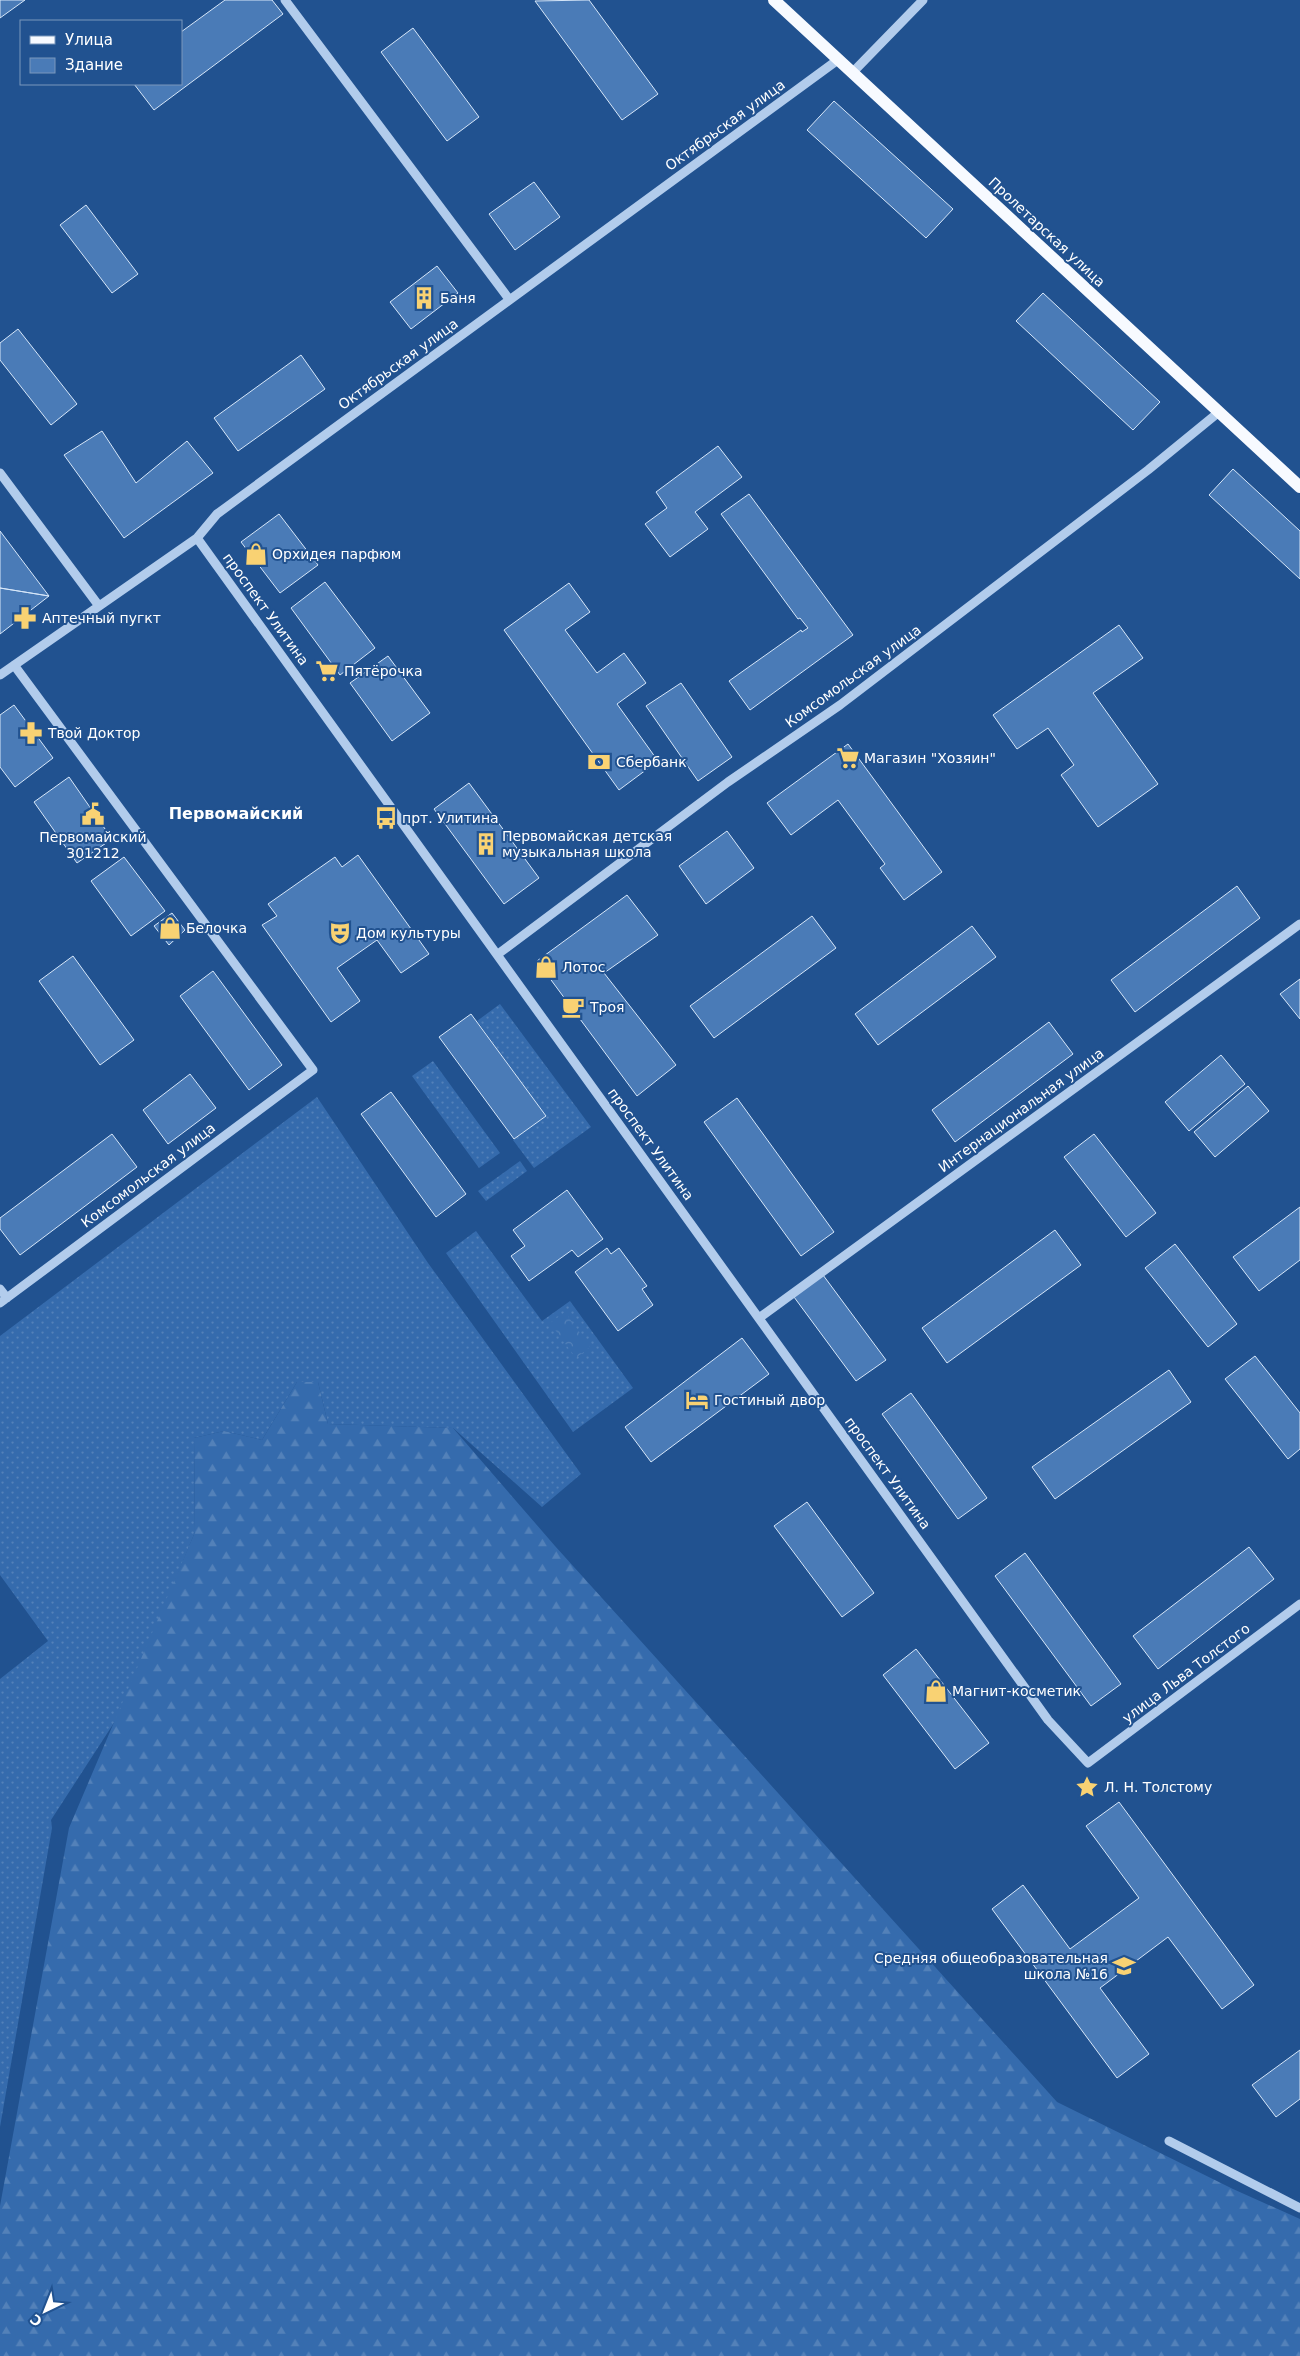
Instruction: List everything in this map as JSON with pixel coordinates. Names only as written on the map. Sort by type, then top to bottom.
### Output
[{"type":"main road","name":"Пролетарская улица","points":[[774,0],[1300,487]]},
{"type":"street","points":[[285,0],[509,299]]},
{"type":"street","points":[[853,72],[924,0]]},
{"type":"street","name":"Октябрьская улица","points":[[0,675],[197,538],[217,514],[509,299],[839,60]]},
{"type":"street","name":"Комсомольская улица","points":[[498,954],[728,782],[840,706],[1140,476],[1219,412]]},
{"type":"street","points":[[0,473],[99,606]]},
{"type":"street","name":"проспект Улитина","points":[[197,538],[1048,1720],[1088,1764]]},
{"type":"street","name":"Комсомольская улица","points":[[3,1300],[313,1070],[14,665]]},
{"type":"street","name":"Интернациональная улица","points":[[759,1318],[1299,926]]},
{"type":"street","points":[[0,1289],[3,1300]]},
{"type":"street","name":"улица Льва Толстого","points":[[1088,1764],[1300,1604]]},
{"type":"street","points":[[1169,2141],[1300,2208]]},
{"type":"green space","points":[[500,1004],[591,1127],[534,1168],[513,1140],[546,1116],[477,1021]]},
{"type":"green space","points":[[433,1061],[500,1153],[479,1168],[412,1076]]},
{"type":"green space","points":[[317,1097],[428,1263],[581,1474],[542,1507],[453,1428],[328,1424],[318,1382],[297,1382],[262,1440],[224,1431],[194,1438],[195,1532],[121,1712],[51,1820],[52,1828],[0,2127],[0,1679],[48,1641],[0,1575],[0,1336]]},
{"type":"green space","points":[[520,1161],[527,1171],[486,1201],[478,1191]]},
{"type":"green space","points":[[476,1231],[542,1321],[570,1301],[633,1388],[573,1432],[446,1253]]},
{"type":"green space","points":[[565,1312],[590,1347],[576,1358],[550,1323]]},
{"type":"green space","points":[[297,1382],[318,1382],[328,1424],[453,1428],[555,1546],[1057,2102],[1233,2189],[1300,2219],[1300,2356],[0,2356],[0,2206],[69,1828],[195,1532],[194,1438],[224,1431],[262,1440]]},
{"type":"building","points":[[0,0],[25,0],[0,18]]},
{"type":"building","points":[[225,0],[272,0],[283,14],[154,110],[135,85],[182,85],[182,31]]},
{"type":"building","points":[[589,0],[658,94],[622,120],[535,1]]},
{"type":"building","points":[[413,28],[479,117],[447,141],[381,52]]},
{"type":"building","points":[[834,101],[953,209],[926,238],[807,130]]},
{"type":"building","points":[[534,182],[560,217],[515,250],[489,214]]},
{"type":"building","points":[[86,205],[138,274],[112,293],[60,225]]},
{"type":"building","name":"Баня","points":[[437,266],[458,293],[411,329],[390,302]]},
{"type":"building","points":[[1043,293],[1160,402],[1133,430],[1016,321]]},
{"type":"building","points":[[18,329],[77,404],[51,425],[0,360],[0,343]]},
{"type":"building","points":[[301,355],[325,389],[238,451],[214,418]]},
{"type":"building","points":[[102,431],[136,483],[187,441],[213,473],[124,538],[64,455]]},
{"type":"building","points":[[718,446],[742,477],[695,512],[708,529],[670,557],[645,524],[667,508],[656,492]]},
{"type":"building","points":[[1233,469],[1300,531],[1300,579],[1209,495]]},
{"type":"building","points":[[749,494],[853,635],[750,710],[729,681],[801,630],[802,632],[808,628],[800,618],[798,619],[721,514]]},
{"type":"building","points":[[279,514],[318,565],[280,593],[241,542]]},
{"type":"building","points":[[0,531],[49,596],[0,588]]},
{"type":"building","points":[[325,582],[375,648],[340,675],[291,608]]},
{"type":"building","points":[[569,583],[590,612],[565,630],[597,673],[624,653],[646,683],[617,704],[658,761],[619,790],[504,630]]},
{"type":"building","points":[[0,588],[49,596],[0,634]]},
{"type":"building","points":[[1119,625],[1143,658],[1093,693],[1158,784],[1098,827],[1061,775],[1074,765],[1048,728],[1017,749],[993,715]]},
{"type":"building","points":[[388,656],[430,713],[392,741],[350,683]]},
{"type":"building","points":[[681,683],[732,757],[698,781],[646,706]]},
{"type":"building","points":[[14,705],[53,758],[15,787],[0,767],[0,715]]},
{"type":"building","points":[[848,744],[942,872],[904,900],[880,868],[885,864],[838,800],[791,835],[767,803]]},
{"type":"building","points":[[69,777],[112,839],[77,863],[34,802]]},
{"type":"building","name":"Первомайская детская музыкальная школа","points":[[469,783],[539,878],[504,904],[434,809]]},
{"type":"building","points":[[727,831],[754,868],[706,904],[679,866]]},
{"type":"building","name":"Дом культуры","points":[[358,855],[429,954],[401,973],[377,940],[337,968],[360,1001],[331,1022],[262,925],[277,916],[268,904],[335,857],[342,867]]},
{"type":"building","points":[[124,857],[165,911],[131,936],[91,881]]},
{"type":"building","points":[[1237,886],[1260,918],[1135,1012],[1111,980]]},
{"type":"building","points":[[627,895],[658,935],[604,973],[676,1065],[637,1096],[537,961]]},
{"type":"building","name":"Белочка","points":[[172,913],[185,930],[169,945],[154,926]]},
{"type":"building","points":[[812,916],[836,948],[714,1038],[690,1006]]},
{"type":"building","points":[[972,926],[996,957],[878,1045],[855,1014]]},
{"type":"building","points":[[73,956],[134,1040],[100,1065],[39,981]]},
{"type":"building","points":[[213,971],[282,1065],[249,1090],[180,996]]},
{"type":"building","points":[[1300,979],[1300,1019],[1280,994]]},
{"type":"building","points":[[471,1014],[546,1116],[514,1139],[439,1037]]},
{"type":"building","points":[[1049,1022],[1073,1054],[955,1142],[932,1110]]},
{"type":"building","points":[[1221,1055],[1245,1084],[1189,1131],[1165,1102]]},
{"type":"building","points":[[190,1074],[216,1108],[168,1144],[143,1110]]},
{"type":"building","points":[[1248,1086],[1269,1111],[1215,1157],[1194,1132]]},
{"type":"building","points":[[391,1092],[466,1194],[436,1217],[361,1114]]},
{"type":"building","points":[[737,1098],[834,1232],[801,1256],[704,1122]]},
{"type":"building","points":[[112,1134],[137,1167],[20,1255],[0,1229],[0,1218]]},
{"type":"building","points":[[1094,1134],[1156,1213],[1126,1237],[1064,1157]]},
{"type":"building","points":[[567,1190],[603,1239],[578,1257],[572,1250],[529,1281],[511,1256],[525,1246],[513,1230]]},
{"type":"building","points":[[1300,1207],[1300,1260],[1259,1291],[1233,1257]]},
{"type":"building","points":[[1055,1230],[1081,1265],[947,1363],[922,1328]]},
{"type":"building","points":[[1175,1244],[1237,1324],[1208,1347],[1145,1268]]},
{"type":"building","points":[[607,1248],[611,1254],[619,1248],[647,1286],[642,1289],[653,1305],[618,1331],[575,1272]]},
{"type":"building","points":[[823,1275],[886,1360],[856,1381],[794,1297]]},
{"type":"building","name":"Гостиный двор","points":[[742,1338],[769,1374],[651,1462],[625,1427]]},
{"type":"building","points":[[1255,1356],[1300,1413],[1300,1449],[1288,1459],[1225,1379]]},
{"type":"building","points":[[1169,1370],[1191,1402],[1055,1499],[1032,1467]]},
{"type":"building","points":[[911,1393],[987,1498],[958,1519],[882,1414]]},
{"type":"building","points":[[807,1502],[874,1593],[842,1617],[774,1526]]},
{"type":"building","points":[[1249,1547],[1274,1579],[1158,1669],[1133,1636]]},
{"type":"building","points":[[1025,1553],[1121,1684],[1091,1706],[995,1576]]},
{"type":"building","points":[[916,1649],[989,1743],[955,1769],[883,1675]]},
{"type":"building","points":[[1119,1802],[1254,1985],[1222,2009],[1168,1937],[1100,1988],[1149,2054],[1117,2078],[992,1909],[1023,1885],[1070,1949],[1139,1898],[1086,1826]]},
{"type":"building","points":[[1300,2050],[1300,2099],[1276,2117],[1252,2085]]},
{"type":"place","name":"Баня","points":[[424,298]]},
{"type":"place","name":"Орхидея парфюм","points":[[256,554]]},
{"type":"place","name":"Аптечный пугкт","points":[[25,618]]},
{"type":"place","name":"Пятёрочка","points":[[327,671]]},
{"type":"place","name":"Твой Доктор","points":[[31,733]]},
{"type":"place","name":"Магазин \"Хозяин\"","points":[[848,758]]},
{"type":"place","name":"Сбербанк","points":[[599,762]]},
{"type":"place","name":"Первомайский 301212","points":[[93,814]]},
{"type":"place","name":"прт. Улитина","points":[[386,818]]},
{"type":"place","name":"Первомайская детская музыкальная школа","points":[[486,844]]},
{"type":"place","name":"Белочка","points":[[170,928]]},
{"type":"place","name":"Дом культуры","points":[[340,933]]},
{"type":"place","name":"Лотос","points":[[546,967]]},
{"type":"place","name":"Троя","points":[[573,1007]]},
{"type":"place","name":"Гостиный двор","points":[[697,1400]]},
{"type":"place","name":"Магнит-косметик","points":[[936,1691]]},
{"type":"place","name":"Л. Н. Толстому","points":[[1087,1787]]},
{"type":"place","name":"Средняя общеобразовательная школа №16","points":[[1124,1966]]},
{"type":"district","name":"Первомайский","points":[[236,813]]}]
